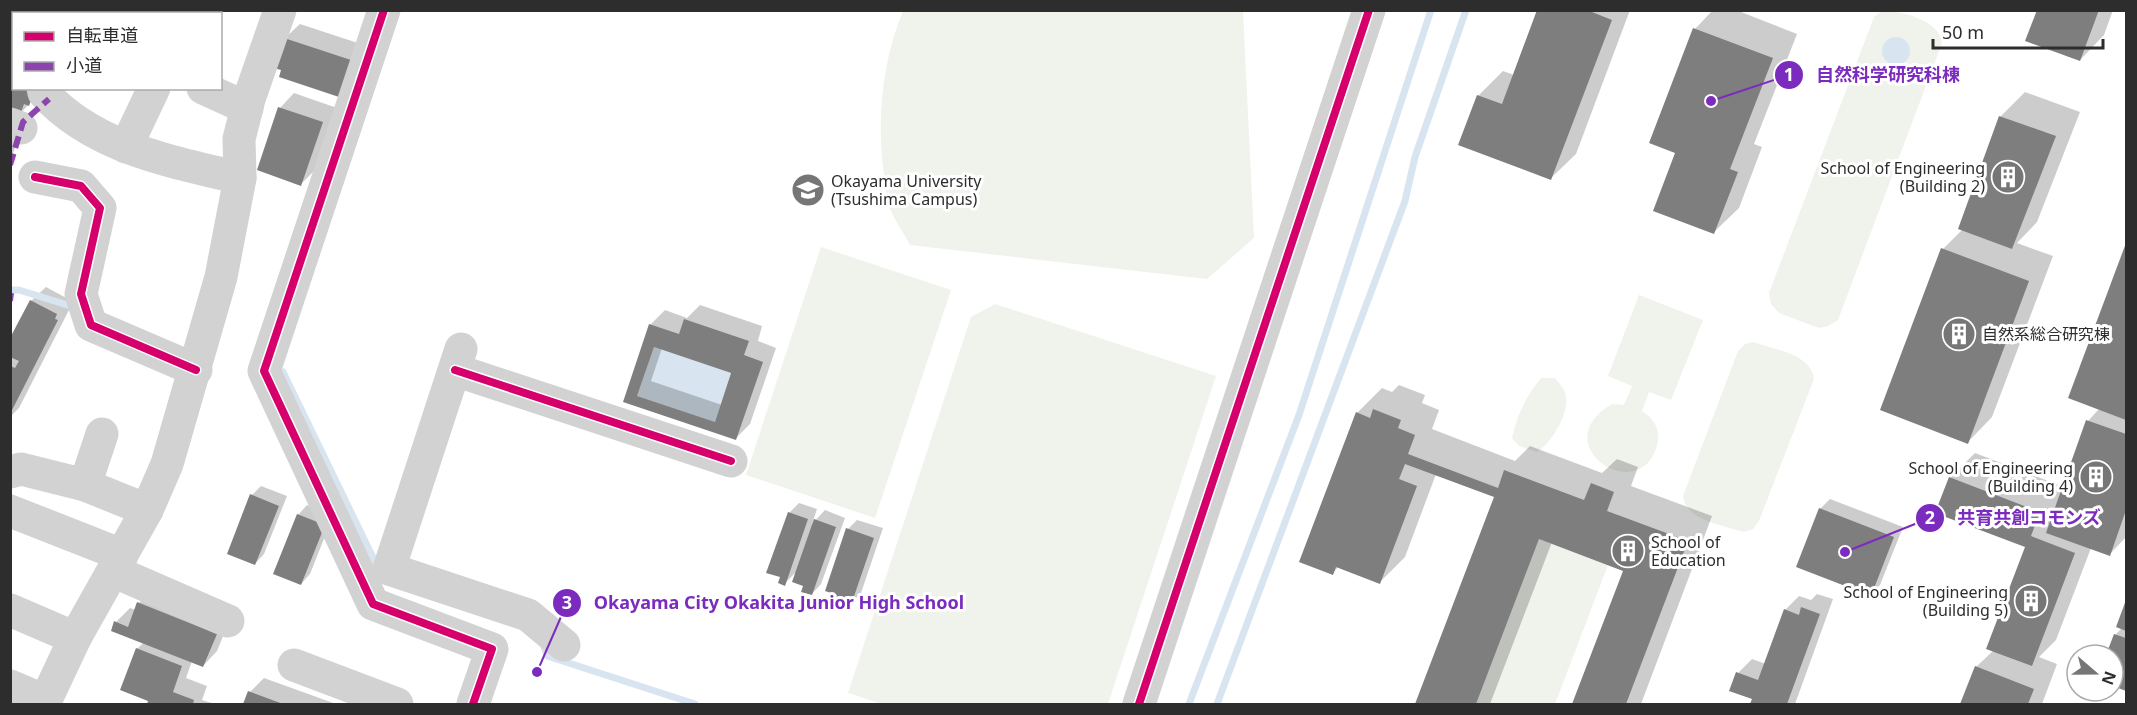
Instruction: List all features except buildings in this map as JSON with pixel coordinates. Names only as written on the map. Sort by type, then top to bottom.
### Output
[{"type":"street","points":[[10,686],[45,703],[114,557],[140,507],[167,464],[189,367],[221,277],[240,178],[239,139],[280,10]]},
{"type":"street","points":[[384,10],[264,371],[373,604],[492,649],[473,705]]},
{"type":"street","points":[[1139,705],[1369,10]]},
{"type":"street","points":[[44,90],[49,99],[79,124],[126,147],[240,178]]},
{"type":"street","points":[[126,147],[152,90]]},
{"type":"street","points":[[207,90],[247,108]]},
{"type":"street","points":[[35,177],[81,186],[100,208],[81,294],[91,325],[189,367]]},
{"type":"street","points":[[564,645],[528,615],[389,569],[458,360],[731,461]]},
{"type":"street","points":[[85,485],[102,434]]},
{"type":"street","points":[[10,472],[21,469],[85,485],[140,507]]},
{"type":"street","points":[[10,511],[114,557],[228,621]]},
{"type":"street","points":[[10,610],[75,638]]},
{"type":"street","points":[[294,665],[397,705]]},
{"type":"shaded area","points":[[903,11],[1243,11],[1254,238],[1207,279],[910,245],[889,206],[881,139],[885,73]]},
{"type":"shaded area","points":[[1882,11],[1919,18],[1934,28],[1942,43],[1838,320],[1819,328],[1779,313],[1771,304],[1769,293],[1874,17]]},
{"type":"shaded area","points":[[1896,37],[1906,41],[1910,51],[1906,61],[1896,65],[1886,61],[1882,51],[1886,41]]},
{"type":"shaded area","points":[[821,247],[951,290],[875,518],[746,475]]},
{"type":"shaded area","points":[[1639,295],[1703,320],[1671,400],[1649,392],[1642,411],[1654,423],[1658,431],[1658,441],[1649,461],[1635,471],[1619,471],[1604,464],[1592,453],[1587,437],[1593,421],[1612,404],[1624,405],[1632,386],[1608,376]]},
{"type":"shaded area","points":[[995,304],[1216,376],[1108,704],[882,704],[848,693],[971,317]]},
{"type":"shaded area","points":[[1753,342],[1799,358],[1811,371],[1814,379],[1759,521],[1753,529],[1744,532],[1698,517],[1686,504],[1683,496],[1738,351],[1745,344]]},
{"type":"shaded area","points":[[654,347],[731,373],[715,422],[637,396]]},
{"type":"shaded area","points":[[1541,378],[1555,378],[1564,390],[1566,406],[1555,433],[1537,452],[1519,446],[1512,438],[1523,406]]},
{"type":"shaded area","points":[[1539,539],[1608,565],[1555,704],[1476,704]]},
{"type":"waterway","points":[[1189,704],[1299,415],[1431,10]]},
{"type":"waterway","points":[[1217,704],[1405,201],[1415,157],[1466,10]]},
{"type":"waterway","points":[[10,290],[19,290],[74,307]]},
{"type":"waterway","points":[[283,372],[378,568]]},
{"type":"waterway","points":[[543,644],[547,656],[695,704]]},
{"type":"marked path","points":[[10,165],[23,122],[49,99]]},
{"type":"marked path","points":[[10,301],[11,293]]},
{"type":"cycle path","points":[[384,10],[264,371],[373,604],[492,649],[473,704]]},
{"type":"cycle path","points":[[1139,704],[1369,10]]},
{"type":"cycle path","points":[[35,177],[81,186],[100,208],[81,294],[91,325],[196,370]]},
{"type":"cycle path","points":[[455,370],[731,461]]},
{"type":"place","name":"自然科学研究科棟","points":[[1711,101]]},
{"type":"place","name":"School of Engineering (Building 2)","points":[[2008,177]]},
{"type":"place","name":"Okayama University (Tsushima Campus)","points":[[808,190]]},
{"type":"place","name":"自然系総合研究棟","points":[[1959,334]]},
{"type":"place","name":"School of Engineering (Building 4)","points":[[2096,477]]},
{"type":"place","name":"School of Education","points":[[1628,551]]},
{"type":"place","name":"共育共創コモンズ","points":[[1845,552]]},
{"type":"place","name":"School of Engineering (Building 5)","points":[[2031,601]]},
{"type":"place","name":"Okayama City Okakita Junior High School","points":[[537,672]]}]
